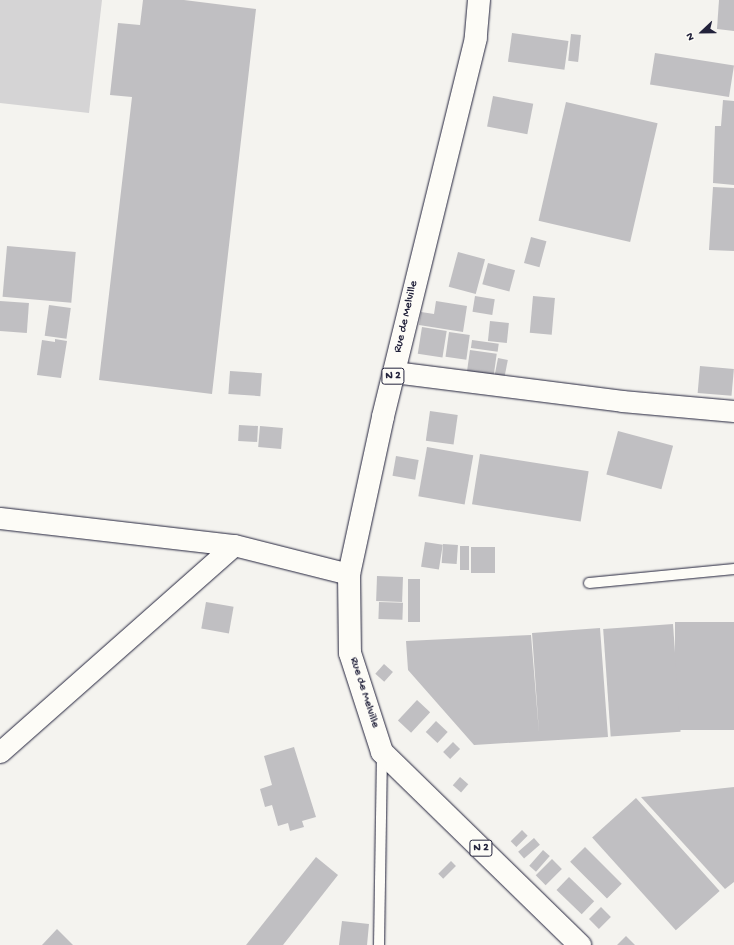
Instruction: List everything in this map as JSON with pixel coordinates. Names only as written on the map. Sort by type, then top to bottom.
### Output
[{"type":"main road","name":"Rue de Melville","points":[[382,752],[350,653],[349,574],[394,372],[476,38],[479,0]]},
{"type":"main road","name":"N 2","points":[[382,752],[580,945]]},
{"type":"street","points":[[394,372],[622,401],[734,411]]},
{"type":"street","points":[[0,518],[234,545],[349,574]]},
{"type":"street","points":[[0,752],[234,545]]},
{"type":"lane","points":[[589,583],[734,568]]},
{"type":"lane","points":[[379,945],[382,752]]},
{"type":"shaded area","points":[[0,0],[102,0],[89,113],[0,103]]},
{"type":"building","points":[[143,0],[184,0],[256,9],[212,394],[99,380],[132,97],[110,95],[118,23],[140,25]]},
{"type":"building","points":[[719,0],[734,0],[734,31],[717,29]]},
{"type":"building","points":[[512,33],[568,41],[564,70],[508,62]]},
{"type":"building","points":[[571,34],[581,35],[578,62],[568,61]]},
{"type":"building","points":[[655,53],[734,66],[729,97],[650,85]]},
{"type":"building","points":[[493,96],[533,104],[527,134],[487,126]]},
{"type":"building","points":[[723,100],[734,101],[734,185],[713,183],[715,126],[721,126]]},
{"type":"building","points":[[566,102],[658,123],[630,242],[539,221]]},
{"type":"building","points":[[713,187],[734,188],[734,251],[709,250]]},
{"type":"building","points":[[531,237],[546,241],[539,267],[524,263]]},
{"type":"building","points":[[7,246],[76,252],[71,303],[3,297]]},
{"type":"building","points":[[458,252],[485,259],[476,294],[449,287]]},
{"type":"building","points":[[488,263],[515,270],[509,291],[482,284]]},
{"type":"building","points":[[475,296],[495,299],[492,315],[472,312]]},
{"type":"building","points":[[533,296],[555,298],[552,335],[530,333]]},
{"type":"building","points":[[0,301],[29,303],[27,333],[0,331]]},
{"type":"building","points":[[436,301],[467,306],[463,332],[419,325],[421,312],[434,314]]},
{"type":"building","points":[[49,305],[71,308],[66,339],[45,336]]},
{"type":"building","points":[[490,321],[509,323],[507,343],[488,341]]},
{"type":"building","points":[[422,327],[447,331],[442,358],[418,354]]},
{"type":"building","points":[[449,332],[470,335],[466,360],[446,357]]},
{"type":"building","points":[[55,339],[67,341],[61,378],[37,375],[42,340],[55,342]]},
{"type":"building","points":[[472,340],[499,344],[498,352],[471,348]]},
{"type":"building","points":[[470,350],[497,354],[493,380],[466,377]]},
{"type":"building","points":[[498,358],[508,360],[504,380],[494,378]]},
{"type":"building","points":[[700,366],[734,369],[732,396],[698,393]]},
{"type":"building","points":[[230,371],[262,373],[260,396],[228,394]]},
{"type":"building","points":[[430,411],[458,415],[454,445],[426,441]]},
{"type":"building","points":[[239,425],[258,426],[257,442],[238,441]]},
{"type":"building","points":[[260,426],[283,428],[281,449],[258,447]]},
{"type":"building","points":[[618,431],[673,446],[661,489],[606,474]]},
{"type":"building","points":[[427,447],[473,455],[465,504],[418,496]]},
{"type":"building","points":[[480,454],[589,471],[581,522],[472,504]]},
{"type":"building","points":[[396,456],[419,460],[415,480],[393,476]]},
{"type":"building","points":[[425,542],[443,545],[439,570],[421,567]]},
{"type":"building","points":[[443,544],[458,545],[457,564],[442,563]]},
{"type":"building","points":[[460,546],[469,546],[469,570],[460,570]]},
{"type":"building","points":[[471,547],[495,547],[495,573],[471,573]]},
{"type":"building","points":[[377,576],[403,577],[402,602],[376,601]]},
{"type":"building","points":[[408,579],[420,579],[420,622],[408,622]]},
{"type":"building","points":[[206,602],[234,607],[229,633],[201,629]]},
{"type":"building","points":[[379,602],[403,603],[402,620],[378,619]]},
{"type":"building","points":[[675,622],[734,622],[734,730],[675,730]]},
{"type":"building","points":[[673,624],[681,732],[611,737],[603,629]]},
{"type":"building","points":[[600,628],[608,737],[474,745],[408,670],[406,641],[531,635],[539,733],[532,633]]},
{"type":"building","points":[[384,664],[393,672],[384,682],[375,674]]},
{"type":"building","points":[[417,700],[430,712],[411,733],[398,720]]},
{"type":"building","points":[[436,721],[448,732],[437,743],[426,732]]},
{"type":"building","points":[[453,742],[460,749],[450,759],[443,752]]},
{"type":"building","points":[[294,747],[316,817],[302,821],[304,827],[290,831],[288,823],[278,826],[272,805],[265,807],[260,789],[272,785],[264,756]]},
{"type":"building","points":[[460,777],[468,784],[461,793],[453,785]]},
{"type":"building","points":[[734,787],[734,882],[725,889],[641,797]]},
{"type":"building","points":[[636,798],[720,891],[676,930],[592,837]]},
{"type":"building","points":[[522,830],[528,836],[516,847],[511,841]]},
{"type":"building","points":[[534,838],[540,845],[524,859],[518,852]]},
{"type":"building","points":[[585,847],[622,884],[607,899],[570,862]]},
{"type":"building","points":[[543,850],[550,856],[536,872],[529,866]]},
{"type":"building","points":[[316,857],[338,875],[283,945],[246,945]]},
{"type":"building","points":[[552,859],[562,869],[546,885],[536,875]]},
{"type":"building","points":[[451,861],[456,866],[443,879],[438,874]]},
{"type":"building","points":[[569,877],[594,901],[582,914],[556,890]]},
{"type":"building","points":[[601,907],[611,917],[599,929],[589,919]]},
{"type":"building","points":[[342,921],[369,924],[367,945],[339,945]]},
{"type":"building","points":[[57,929],[73,945],[42,945]]},
{"type":"building","points":[[626,936],[635,945],[617,945]]}]
